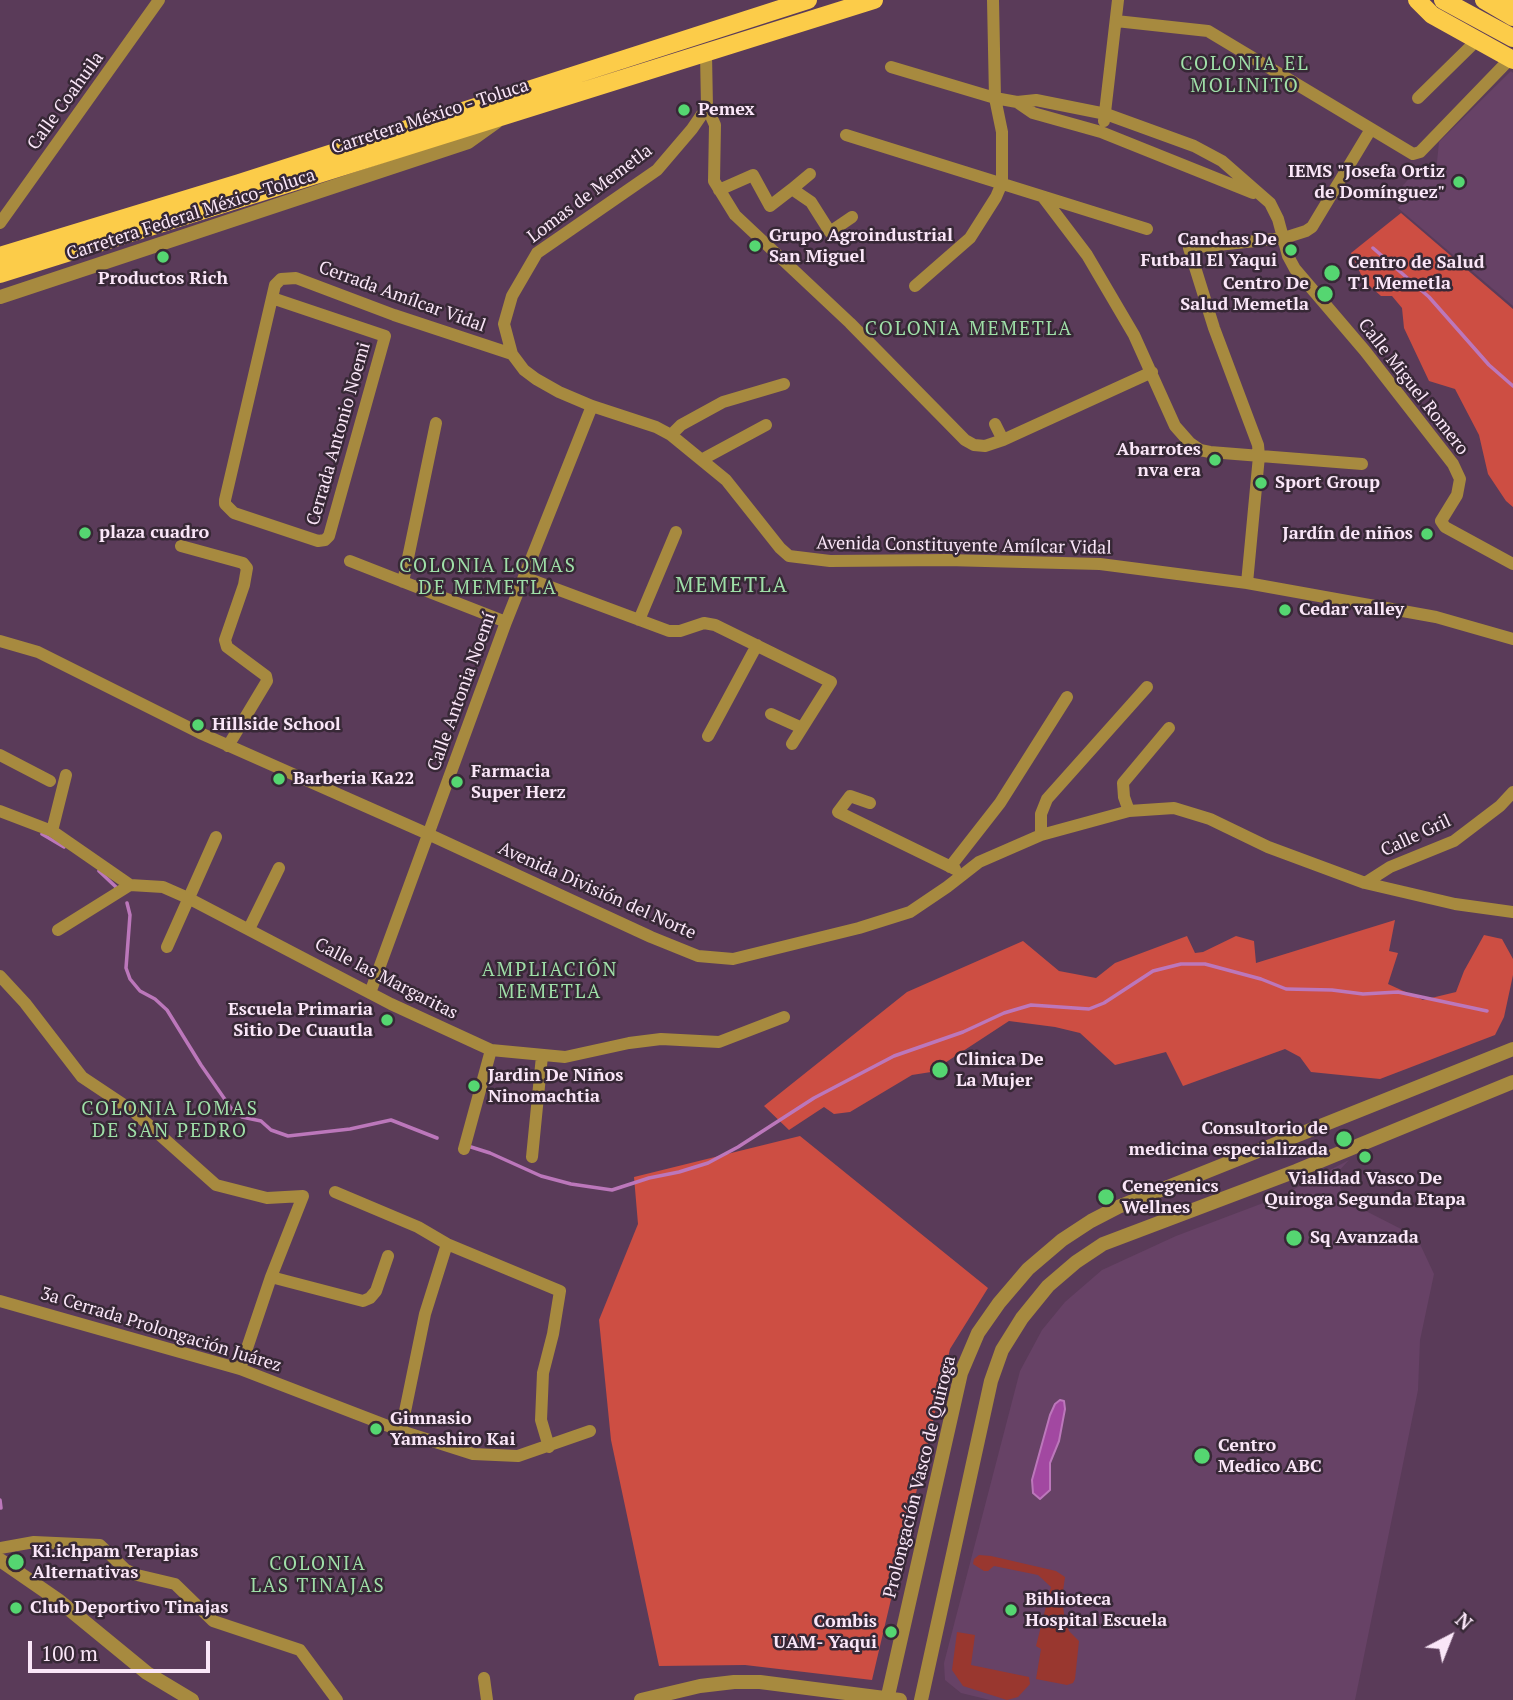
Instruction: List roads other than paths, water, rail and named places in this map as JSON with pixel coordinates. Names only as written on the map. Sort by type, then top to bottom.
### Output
[{"type":"main road","name":"Carretera México - Toluca","points":[[0,256],[252,179],[808,0]]},
{"type":"main road","name":"Carretera México - Toluca","points":[[2,287],[506,115],[874,0]]},
{"type":"main road","points":[[1417,0],[1432,15],[1509,61]]},
{"type":"main road","points":[[1443,0],[1513,38]]},
{"type":"main road","points":[[1484,0],[1513,18]]},
{"type":"street","name":"Calle Coahuila","points":[[0,223],[161,0]]},
{"type":"street","points":[[915,286],[970,238],[1002,183],[1002,132],[995,97],[993,0]]},
{"type":"street","points":[[1101,132],[1106,114],[1118,0]]},
{"type":"street","points":[[1116,21],[1208,31],[1413,154],[1420,152],[1509,61]]},
{"type":"street","points":[[1418,98],[1471,46]]},
{"type":"street","points":[[706,54],[707,107],[715,125],[714,181],[735,215],[850,323],[965,440],[974,446],[985,446],[1003,440],[1152,372]]},
{"type":"street","points":[[891,67],[1017,102],[1036,100],[1106,114],[1194,145],[1222,161],[1263,197],[1275,211],[1284,238]]},
{"type":"street","points":[[1017,102],[1033,113],[1101,132],[1263,197]]},
{"type":"street","name":"Lomas de Memetla","points":[[512,354],[505,324],[509,305],[537,253],[657,170],[707,107]]},
{"type":"street","points":[[1247,583],[1259,456],[1246,409],[1214,328],[1189,248],[1284,238],[1300,234],[1312,227],[1371,129]]},
{"type":"street","points":[[846,135],[1147,229]]},
{"type":"street","points":[[719,190],[753,175],[770,206],[810,174]]},
{"type":"street","points":[[792,189],[811,202],[830,232],[852,217]]},
{"type":"street","points":[[1043,197],[1087,255],[1135,335],[1175,426],[1191,443],[1200,450],[1210,452],[1362,464]]},
{"type":"street","name":"Calle Miguel Romero","points":[[1284,238],[1288,256],[1295,269],[1365,351],[1453,464],[1460,479],[1457,495],[1441,521],[1445,527],[1513,564]]},
{"type":"street","name":"Cerrada Amílcar Vidal","points":[[272,298],[275,285],[281,279],[296,278],[394,315],[512,354]]},
{"type":"street","name":"Cerrada Antonio Noemi","points":[[272,298],[385,336],[330,536],[325,540],[318,541],[234,513],[225,504],[272,298]]},
{"type":"street","points":[[512,354],[524,370],[536,379],[592,406]]},
{"type":"street","points":[[671,435],[681,425],[723,402],[784,384]]},
{"type":"street","name":"Avenida Constituyente Amílcar Vidal","points":[[592,406],[656,427],[671,435],[703,459],[741,496],[780,548],[796,558],[830,561],[947,560],[1100,564],[1247,583],[1436,617],[1513,639]]},
{"type":"street","name":"Calle Antonia Noemí","points":[[370,993],[506,622],[592,406]]},
{"type":"street","points":[[403,582],[436,424]]},
{"type":"street","points":[[995,424],[1003,440]]},
{"type":"street","points":[[703,459],[766,425]]},
{"type":"street","points":[[639,620],[676,532]]},
{"type":"street","points":[[180,546],[243,563],[247,568],[225,640],[227,647],[266,676],[267,681],[228,746]]},
{"type":"street","points":[[350,561],[506,622]]},
{"type":"street","points":[[524,577],[669,631],[680,631],[704,623],[715,625],[831,682],[792,744]]},
{"type":"street","name":"Avenida División del Norte","points":[[0,641],[37,652],[228,746],[692,954],[733,959],[859,928],[910,912],[979,862],[1041,835],[1129,811],[1174,808],[1210,819],[1268,847],[1365,883],[1455,904],[1513,912]]},
{"type":"street","points":[[708,736],[757,645]]},
{"type":"street","points":[[1041,835],[1041,814],[1047,800],[1147,687]]},
{"type":"street","points":[[950,867],[1000,803],[1067,697]]},
{"type":"street","points":[[771,714],[802,728]]},
{"type":"street","points":[[1129,811],[1124,797],[1124,783],[1169,728]]},
{"type":"street","points":[[0,755],[50,781]]},
{"type":"street","points":[[52,831],[66,775]]},
{"type":"street","name":"Calle Gril","points":[[1365,883],[1390,867],[1454,841],[1500,806],[1513,792]]},
{"type":"street","points":[[870,803],[850,796],[838,812],[963,873]]},
{"type":"street","points":[[0,811],[52,831],[130,886],[58,930]]},
{"type":"street","points":[[167,947],[216,837]]},
{"type":"street","points":[[249,929],[279,868]]},
{"type":"street","name":"Calle las Margaritas","points":[[130,886],[163,887],[188,898],[370,993],[491,1049],[565,1057],[629,1043],[661,1040],[719,1042],[784,1017]]},
{"type":"street","points":[[0,976],[82,1077],[133,1111],[216,1185],[267,1198],[303,1196],[271,1277],[240,1369]]},
{"type":"street","points":[[464,1149],[491,1049]]},
{"type":"street","name":"Prolongación Vasco de Quiroga","points":[[891,1699],[961,1373],[978,1333],[1028,1269],[1062,1240],[1118,1207],[1513,1049]]},
{"type":"street","points":[[532,1157],[542,1056]]},
{"type":"street","points":[[921,1700],[991,1381],[1002,1350],[1021,1318],[1048,1286],[1103,1244],[1296,1171],[1513,1082]]},
{"type":"street","points":[[335,1192],[418,1227],[447,1244],[559,1291],[553,1334],[543,1373],[541,1420],[549,1447]]},
{"type":"street","points":[[401,1431],[425,1314],[447,1244]]},
{"type":"street","points":[[271,1277],[363,1301],[376,1291],[388,1256]]},
{"type":"street","name":"3a Cerrada Prolongación Juárez","points":[[0,1301],[240,1369],[401,1431],[473,1454],[518,1457],[590,1431]]},
{"type":"street","points":[[0,1548],[34,1542],[100,1545],[126,1570],[175,1584],[213,1621],[300,1650],[337,1700]]},
{"type":"street","points":[[0,1560],[58,1600],[147,1673],[191,1700]]},
{"type":"street","points":[[484,1678],[487,1700]]},
{"type":"street","points":[[641,1700],[700,1686],[734,1682],[760,1682],[891,1699]]},
{"type":"waterway","points":[[1373,248],[1429,297],[1489,365],[1513,386]]},
{"type":"waterway","points":[[42,834],[64,847]]},
{"type":"waterway","points":[[99,871],[116,887]]},
{"type":"waterway","points":[[127,903],[130,915],[126,968],[130,979],[140,991],[167,1010],[233,1111],[242,1117],[261,1121],[271,1130],[288,1136],[350,1129],[391,1120],[437,1138]]},
{"type":"waterway","points":[[471,1147],[541,1176],[612,1190],[708,1163],[814,1098],[894,1056],[1031,1005],[1089,1009],[1104,1003],[1153,971],[1181,964],[1205,964],[1261,979],[1286,989],[1363,994],[1398,992],[1487,1011]]},
{"type":"waterway","points":[[0,1500],[1,1508]]},
{"type":"place","name":"Pemex","points":[[684,110]]},
{"type":"place","name":"IEMS \"Josefa Ortiz de Domínguez\"","points":[[1459,182]]},
{"type":"place","name":"Grupo Agroindustrial San Miguel","points":[[755,246]]},
{"type":"place","name":"Canchas De Futball El Yaqui","points":[[1291,250]]},
{"type":"place","name":"Productos Rich","points":[[163,257]]},
{"type":"place","name":"Centro de Salud T1 Memetla","points":[[1332,273]]},
{"type":"place","name":"Centro De Salud Memetla","points":[[1325,294]]},
{"type":"place","name":"Abarrotes nva era","points":[[1215,460]]},
{"type":"place","name":"Sport Group","points":[[1261,483]]},
{"type":"place","name":"plaza cuadro","points":[[85,533]]},
{"type":"place","name":"Jardín de niños","points":[[1427,534]]},
{"type":"place","name":"Cedar valley","points":[[1285,610]]},
{"type":"place","name":"Hillside School","points":[[198,725]]},
{"type":"place","name":"Barberia Ka22","points":[[279,779]]},
{"type":"place","name":"Farmacia Super Herz","points":[[457,782]]},
{"type":"place","name":"Escuela Primaria Sitio De Cuautla","points":[[387,1020]]},
{"type":"place","name":"Clinica De La Mujer","points":[[940,1070]]},
{"type":"place","name":"Jardin De Niños Ninomachtia","points":[[474,1086]]},
{"type":"place","name":"Consultorio de medicina especializada","points":[[1344,1139]]},
{"type":"place","name":"Vialidad Vasco De Quiroga Segunda Etapa","points":[[1365,1157]]},
{"type":"place","name":"Cenegenics Wellnes","points":[[1106,1197]]},
{"type":"place","name":"Sq Avanzada","points":[[1294,1238]]},
{"type":"place","name":"Gimnasio Yamashiro Kai","points":[[376,1429]]},
{"type":"place","name":"Centro Medico ABC","points":[[1202,1456]]},
{"type":"place","name":"Ki.ichpam Terapias Alternativas","points":[[16,1562]]},
{"type":"place","name":"Club Deportivo Tinajas","points":[[16,1608]]},
{"type":"place","name":"Biblioteca Hospital Escuela","points":[[1011,1610]]},
{"type":"place","name":"Combis UAM- Yaqui","points":[[891,1632]]},
{"type":"district","name":"COLONIA EL MOLINITO","points":[[1245,76]]},
{"type":"district","name":"COLONIA MEMETLA","points":[[969,330]]},
{"type":"district","name":"COLONIA LOMAS DE MEMETLA","points":[[488,578]]},
{"type":"district","name":"MEMETLA","points":[[732,586]]},
{"type":"district","name":"AMPLIACIÓN MEMETLA","points":[[550,982]]},
{"type":"district","name":"COLONIA LOMAS DE SAN PEDRO","points":[[170,1121]]},
{"type":"district","name":"COLONIA LAS TINAJAS","points":[[318,1576]]}]
